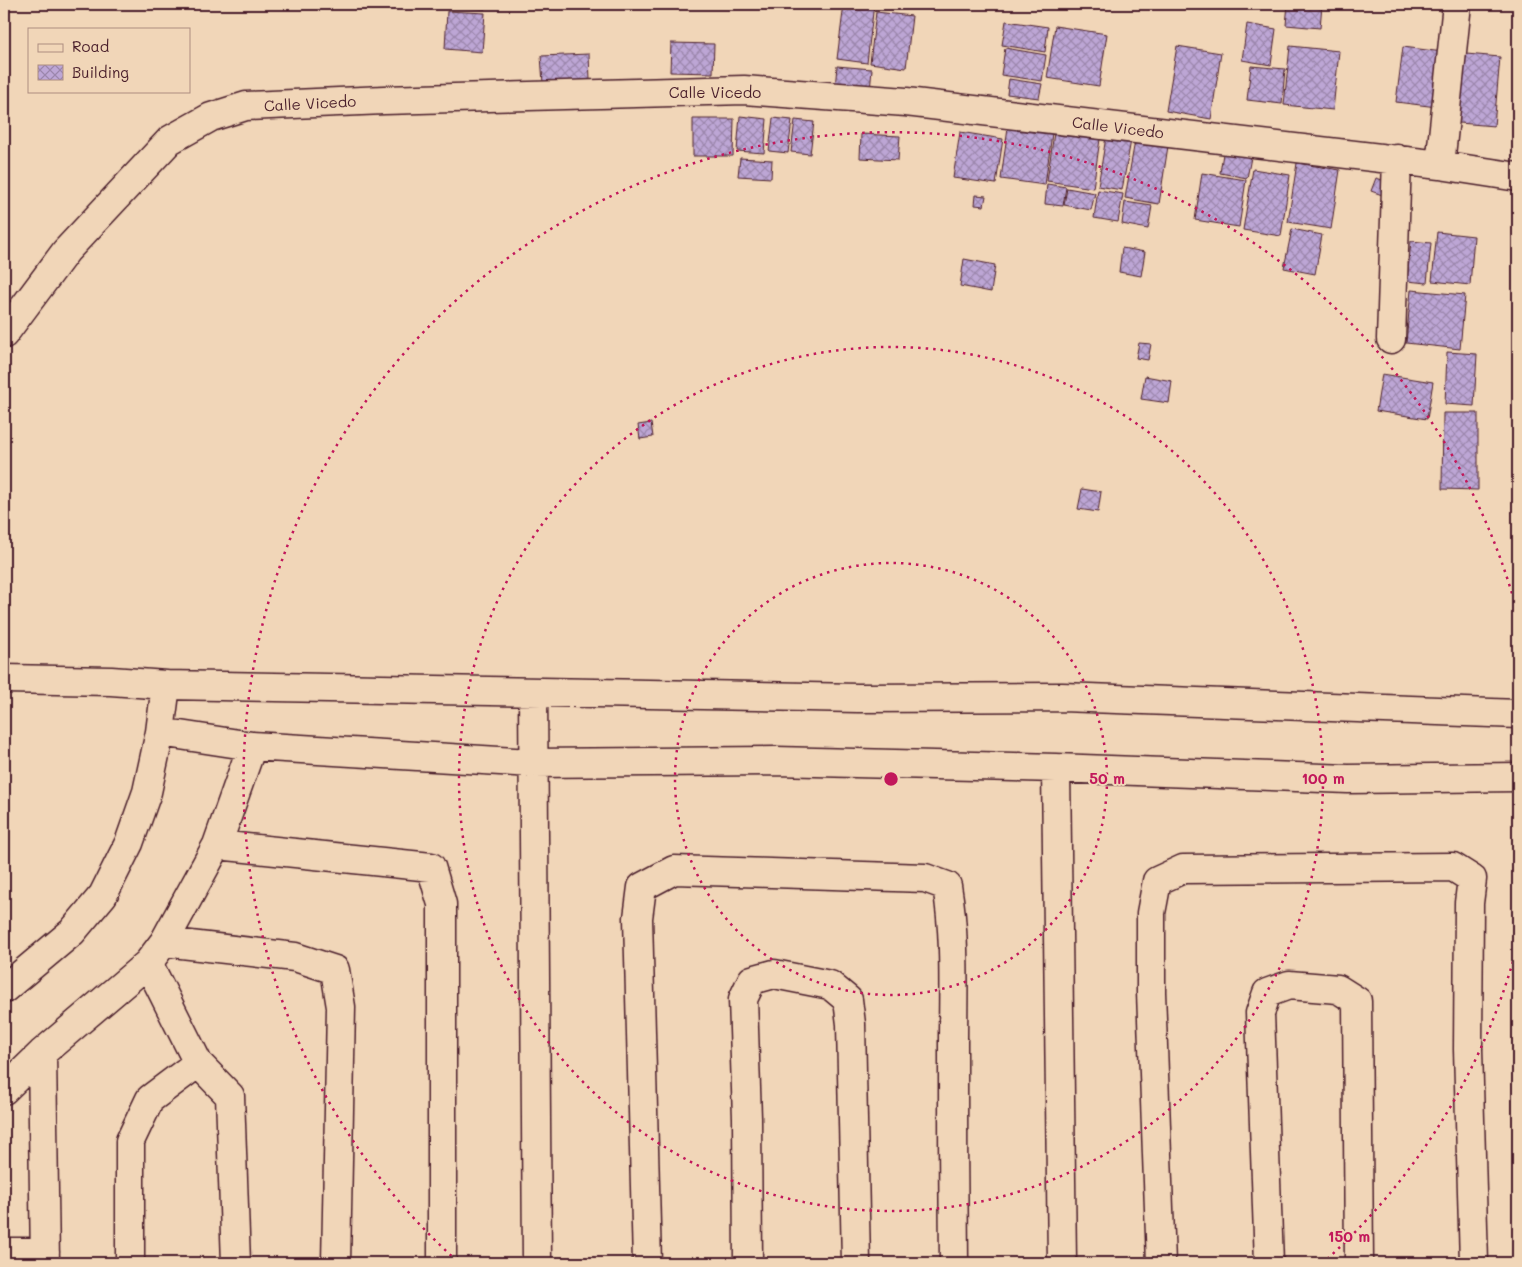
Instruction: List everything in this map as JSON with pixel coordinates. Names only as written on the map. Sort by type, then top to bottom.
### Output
[{"type":"street","points":[[1440,164],[1457,4]]},
{"type":"street","name":"Calle Vicedo","points":[[4,334],[66,251],[170,140],[211,117],[246,106],[384,100],[744,90],[906,102],[1440,164],[1518,177]]},
{"type":"street","points":[[1391,339],[1397,160]]},
{"type":"street","points":[[4,679],[111,681],[166,685],[858,698],[1062,697],[1518,714]]},
{"type":"street","points":[[4,989],[72,932],[103,895],[129,843],[146,792],[160,732],[166,685]]},
{"type":"street","points":[[533,692],[537,1263]]},
{"type":"street","points":[[160,732],[252,746],[532,763],[776,760],[1348,779],[1518,777]]},
{"type":"street","points":[[4,1090],[42,1053],[148,963],[164,942],[217,845],[252,746]]},
{"type":"street","points":[[1056,768],[1062,1263]]},
{"type":"street","points":[[217,845],[432,867],[442,904],[442,1263]]},
{"type":"street","points":[[1161,1263],[1151,982],[1151,913],[1157,881],[1183,869],[1444,867],[1453,867],[1472,879],[1469,903],[1468,1049],[1474,1263]]},
{"type":"street","points":[[647,1263],[638,918],[642,887],[674,870],[925,878],[947,886],[951,911],[953,990],[952,1148],[954,1263]]},
{"type":"street","points":[[164,942],[295,957],[335,970],[342,1007],[336,1263]]},
{"type":"street","points":[[148,963],[198,1063],[230,1096],[236,1263]]},
{"type":"street","points":[[748,1263],[747,1118],[743,999],[752,980],[774,974],[830,985],[848,1000],[851,1024],[856,1263]]},
{"type":"street","points":[[1269,1263],[1260,1013],[1267,993],[1289,985],[1338,989],[1357,1001],[1359,1263]]},
{"type":"street","points":[[4,1252],[45,1258],[42,1053]]},
{"type":"street","points":[[130,1263],[130,1141],[150,1099],[198,1063]]},
{"type":"building","points":[[462,4],[485,4],[485,9],[462,7]]},
{"type":"building","points":[[844,4],[874,4],[867,63],[837,59]]},
{"type":"building","points":[[1288,4],[1322,4],[1320,28],[1286,25]]},
{"type":"building","points":[[1403,4],[1440,4],[1440,9],[1403,6]]},
{"type":"building","points":[[447,11],[485,13],[482,52],[445,49]]},
{"type":"building","points":[[876,12],[912,16],[906,68],[870,63]]},
{"type":"building","points":[[1006,21],[1048,27],[1045,52],[1002,45]]},
{"type":"building","points":[[1247,24],[1276,29],[1271,65],[1242,60]]},
{"type":"building","points":[[1055,26],[1107,34],[1099,86],[1047,78]]},
{"type":"building","points":[[671,43],[714,44],[713,73],[670,72]]},
{"type":"building","points":[[1177,46],[1221,53],[1211,119],[1166,111]]},
{"type":"building","points":[[1290,46],[1339,51],[1333,110],[1284,105]]},
{"type":"building","points":[[1403,47],[1443,52],[1437,107],[1396,102]]},
{"type":"building","points":[[1005,48],[1046,55],[1042,81],[1001,75]]},
{"type":"building","points":[[1455,53],[1500,57],[1494,126],[1448,122]]},
{"type":"building","points":[[589,54],[590,80],[543,83],[541,56]]},
{"type":"building","points":[[837,66],[872,69],[870,91],[835,88]]},
{"type":"building","points":[[1251,66],[1285,69],[1282,104],[1247,100]]},
{"type":"building","points":[[1009,79],[1042,84],[1039,98],[1007,94]]},
{"type":"building","points":[[740,116],[767,119],[764,153],[737,151]]},
{"type":"building","points":[[773,118],[792,120],[788,153],[769,151]]},
{"type":"building","points":[[693,119],[734,119],[733,156],[693,156]]},
{"type":"building","points":[[795,120],[814,122],[810,154],[791,152]]},
{"type":"building","points":[[1008,127],[1052,133],[1045,185],[1001,179]]},
{"type":"building","points":[[960,132],[1003,139],[996,184],[953,178]]},
{"type":"building","points":[[1054,133],[1100,139],[1093,188],[1047,181]]},
{"type":"building","points":[[861,134],[900,136],[898,160],[860,158]]},
{"type":"building","points":[[1106,137],[1131,140],[1122,190],[1098,186]]},
{"type":"building","points":[[1135,141],[1168,146],[1159,204],[1125,198]]},
{"type":"building","points":[[1224,147],[1252,152],[1247,178],[1220,173]]},
{"type":"building","points":[[740,158],[772,160],[771,178],[738,176]]},
{"type":"building","points":[[1297,163],[1340,170],[1331,229],[1288,222]]},
{"type":"building","points":[[1253,169],[1290,175],[1281,236],[1243,230]]},
{"type":"building","points":[[1202,173],[1246,180],[1239,227],[1195,220]]},
{"type":"building","points":[[1376,178],[1389,182],[1385,196],[1371,191]]},
{"type":"building","points":[[1047,184],[1066,187],[1063,206],[1045,204]]},
{"type":"building","points":[[1067,188],[1095,193],[1091,210],[1064,205]]},
{"type":"building","points":[[1098,190],[1123,194],[1118,222],[1094,218]]},
{"type":"building","points":[[976,195],[986,196],[984,206],[975,205]]},
{"type":"building","points":[[1125,202],[1152,206],[1148,229],[1122,224]]},
{"type":"building","points":[[1292,229],[1322,235],[1315,274],[1284,268]]},
{"type":"building","points":[[1437,232],[1474,236],[1470,285],[1432,281]]},
{"type":"building","points":[[1411,241],[1431,243],[1427,283],[1407,281]]},
{"type":"building","points":[[1122,248],[1145,252],[1141,276],[1119,272]]},
{"type":"building","points":[[964,259],[995,265],[991,292],[960,286]]},
{"type":"building","points":[[1411,290],[1465,295],[1460,349],[1406,343]]},
{"type":"building","points":[[1139,343],[1151,344],[1148,360],[1136,358]]},
{"type":"building","points":[[1447,352],[1477,354],[1474,406],[1445,404]]},
{"type":"building","points":[[1382,374],[1433,382],[1427,419],[1376,411]]},
{"type":"building","points":[[1145,376],[1172,381],[1169,403],[1141,399]]},
{"type":"building","points":[[1443,413],[1478,413],[1478,490],[1442,489]]},
{"type":"building","points":[[651,423],[653,437],[640,439],[638,425]]},
{"type":"building","points":[[1082,489],[1101,492],[1098,512],[1078,509]]}]
